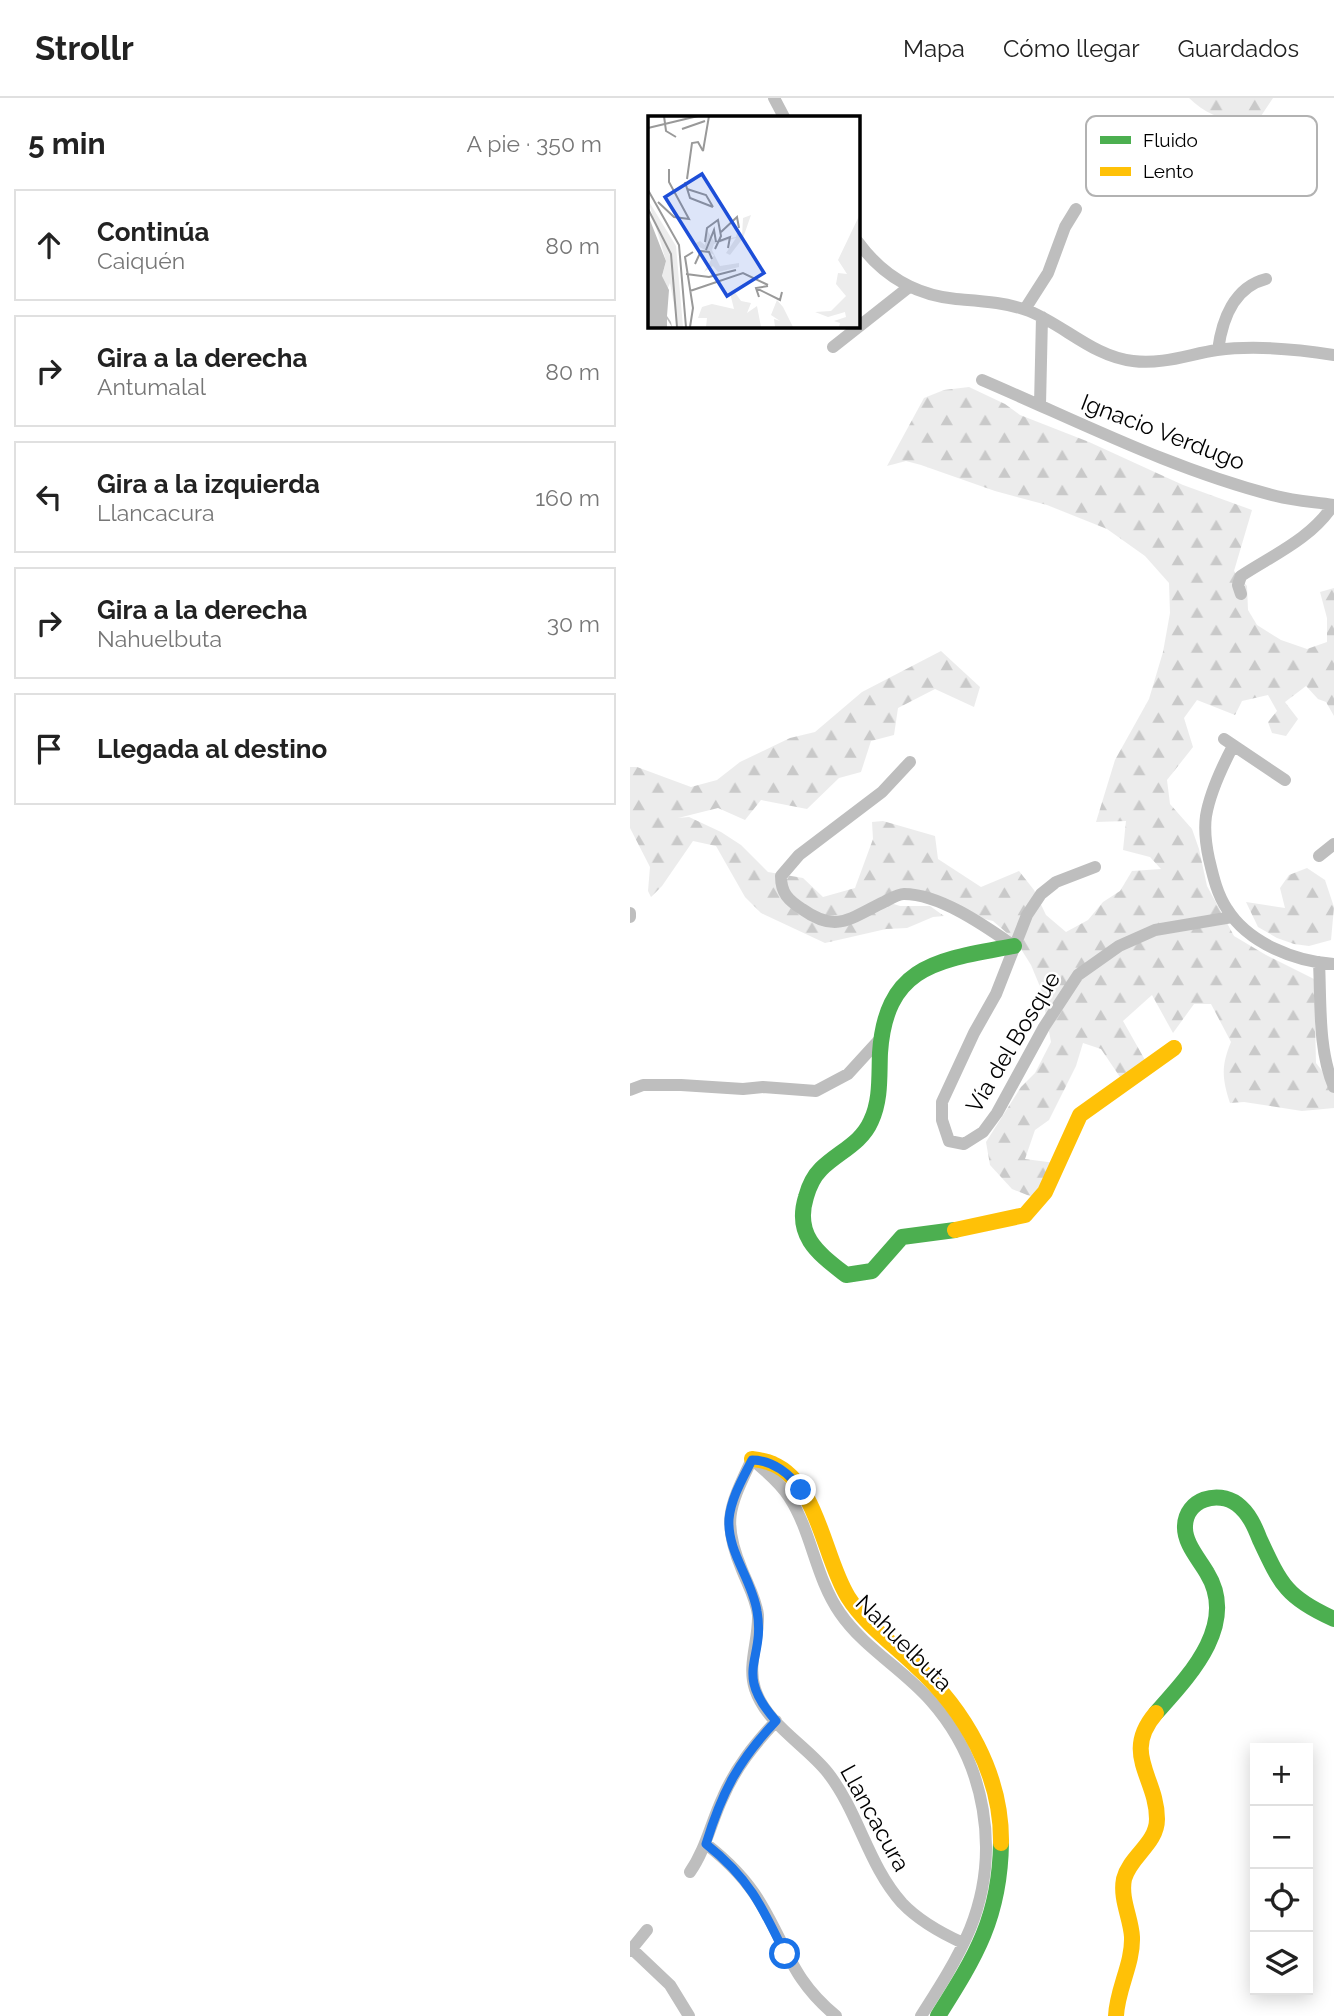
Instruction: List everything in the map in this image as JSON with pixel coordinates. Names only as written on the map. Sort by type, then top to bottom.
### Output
[{"type":"street","points":[[774,98],[783,116]]},
{"type":"street","points":[[1025,309],[1048,273],[1065,227],[1076,209]]},
{"type":"street","points":[[859,244],[880,267],[909,287],[935,296],[992,302],[1025,309],[1099,351],[1122,360],[1159,361],[1218,350],[1276,348],[1334,355]]},
{"type":"street","points":[[1218,350],[1232,305],[1246,288],[1266,279]]},
{"type":"street","points":[[859,326],[909,287]]},
{"type":"street","points":[[1040,405],[1042,317]]},
{"type":"street","points":[[833,346],[857,327]]},
{"type":"street","name":"Ignacio Verdugo","points":[[982,380],[1124,444],[1223,481],[1277,496],[1334,505]]},
{"type":"street","points":[[1241,594],[1238,585],[1241,576],[1292,544],[1334,505]]},
{"type":"street","points":[[1285,779],[1228,742],[1206,820],[1211,873],[1222,901],[1243,928],[1272,947],[1295,956],[1334,964]]},
{"type":"street","points":[[910,762],[882,792],[799,855],[780,876],[781,889],[787,899],[814,918],[837,924],[902,894],[934,900],[985,926],[1014,946]]},
{"type":"street","points":[[1319,856],[1334,844]]},
{"type":"street","points":[[1014,946],[1027,915],[1041,894],[1056,882],[1095,867]]},
{"type":"street","name":"Vía del Bosque","points":[[1014,946],[996,994],[974,1032],[942,1102],[942,1121],[949,1140],[964,1144],[983,1132],[1044,1027],[1078,975],[1119,946],[1155,930],[1233,917]]},
{"type":"street","points":[[1014,946],[919,971],[897,992],[886,1016],[880,1039],[879,1100],[866,1132],[812,1178],[803,1205],[804,1232],[824,1259],[846,1275],[872,1270],[902,1237],[947,1233],[1025,1215],[1045,1192],[1080,1115],[1174,1048]]},
{"type":"street","points":[[1319,962],[1322,1032],[1328,1075],[1334,1087]]},
{"type":"street","points":[[630,1090],[643,1086],[681,1085],[816,1091],[848,1073],[880,1039]]},
{"type":"street","name":"Llancacura","points":[[752,1460],[732,1503],[729,1518],[730,1534],[758,1612],[753,1681],[761,1702],[776,1721],[814,1757],[838,1787],[852,1810],[878,1868],[896,1896],[920,1919],[964,1943]]},
{"type":"street","name":"Nahuelbuta","points":[[752,1460],[776,1466],[796,1483],[815,1516],[834,1571],[847,1595],[872,1626],[923,1671],[951,1703],[982,1754],[1002,1857],[992,1915],[974,1958],[938,2016]]},
{"type":"street","points":[[1116,2016],[1117,1998],[1133,1944],[1132,1926],[1124,1894],[1125,1876],[1130,1865],[1150,1842],[1157,1822],[1154,1799],[1140,1759],[1142,1734],[1150,1719],[1198,1665],[1208,1644],[1217,1611],[1212,1581],[1186,1538],[1185,1521],[1189,1511],[1203,1500],[1215,1497],[1228,1499],[1241,1506],[1249,1516],[1282,1586],[1304,1605],[1334,1619]]},
{"type":"street","points":[[690,1872],[706,1844],[723,1795],[738,1767],[752,1746],[776,1721]]},
{"type":"street","name":"Nahuelbuta","points":[[921,2016],[964,1943],[976,1910],[984,1879],[990,1804]]},
{"type":"street","points":[[706,1844],[733,1867],[753,1892],[799,1976],[822,2005],[836,2016]]},
{"type":"street","points":[[648,1930],[631,1950],[670,1985],[689,2016]]},
{"type":"green space","points":[[1189,98],[1273,98],[1261,116],[1217,116]]},
{"type":"green space","points":[[969,387],[1005,404],[1020,415],[1089,442],[1183,485],[1252,510],[1234,571],[1247,586],[1248,610],[1257,625],[1281,640],[1307,649],[1327,642],[1327,618],[1320,592],[1334,588],[1334,716],[1326,702],[1318,699],[1306,686],[1285,702],[1298,719],[1286,736],[1272,733],[1268,722],[1277,711],[1268,695],[1242,701],[1235,715],[1197,700],[1184,718],[1193,747],[1167,780],[1170,804],[1192,829],[1207,886],[1234,936],[1314,979],[1316,1063],[1334,1086],[1334,1108],[1302,1111],[1244,1102],[1230,1103],[1224,1072],[1231,1042],[1211,1004],[1194,1004],[1173,1033],[1152,995],[1123,1021],[1145,1060],[1120,1077],[1101,1049],[1083,1043],[1076,1066],[1049,1120],[1035,1130],[1025,1159],[1063,1164],[1032,1197],[1012,1189],[990,1165],[986,1142],[1021,1087],[1035,1073],[1051,1042],[1041,989],[1031,965],[1016,941],[993,921],[972,916],[921,890],[878,899],[900,906],[930,906],[944,916],[933,917],[907,928],[886,929],[825,943],[761,913],[745,897],[716,846],[693,841],[662,886],[651,897],[648,891],[650,867],[630,828],[630,767],[637,767],[691,787],[717,780],[740,762],[790,738],[815,732],[862,692],[941,651],[980,687],[974,707],[935,689],[898,708],[894,735],[871,741],[861,772],[839,778],[807,809],[761,800],[745,820],[718,808],[678,818],[689,817],[721,832],[741,845],[768,872],[803,878],[823,897],[855,888],[873,839],[872,822],[883,821],[935,836],[938,859],[981,887],[1019,871],[1034,890],[1046,915],[1066,932],[1088,920],[1103,902],[1120,891],[1132,871],[1161,869],[1150,857],[1123,850],[1126,821],[1096,822],[1115,760],[1149,699],[1163,652],[1170,613],[1169,583],[1145,556],[1107,529],[1047,505],[995,491],[921,465],[906,461],[887,466],[924,398],[944,390]]},
{"type":"green space","points":[[1307,868],[1325,880],[1334,907],[1331,940],[1309,946],[1277,938],[1258,927],[1246,902],[1285,908],[1280,888],[1289,875]]},
{"type":"traffic: fast","points":[[955,1230],[902,1237],[872,1271],[846,1275],[811,1242],[803,1223],[803,1211],[816,1175],[855,1142],[871,1121],[878,1096],[884,1023],[893,1000],[906,983],[941,962],[1014,946]]},
{"type":"traffic: fast","points":[[1156,1713],[1195,1667],[1206,1649],[1217,1612],[1215,1592],[1207,1573],[1189,1545],[1185,1532],[1187,1517],[1197,1503],[1221,1498],[1237,1504],[1251,1520],[1274,1568],[1287,1588],[1295,1597],[1334,1619]]},
{"type":"traffic: fast","points":[[938,2016],[964,1974],[991,1914],[1000,1869],[1001,1843]]},
{"type":"traffic: slow","points":[[955,1230],[1025,1215],[1045,1192],[1080,1115],[1174,1048]]},
{"type":"traffic: slow","points":[[752,1459],[773,1464],[788,1474],[800,1487],[810,1504],[848,1597],[871,1625],[933,1683],[964,1723],[977,1745],[995,1793],[1001,1843]]},
{"type":"traffic: slow","points":[[1116,2016],[1132,1947],[1123,1894],[1124,1879],[1156,1828],[1156,1804],[1141,1753],[1141,1741],[1156,1713]]},
{"type":"route","points":[[785,1954],[753,1892],[733,1867],[706,1844],[723,1795],[743,1758],[776,1721],[761,1702],[753,1681],[758,1612],[731,1541],[729,1518],[732,1503],[752,1460],[776,1466],[790,1476],[801,1490]]}]
